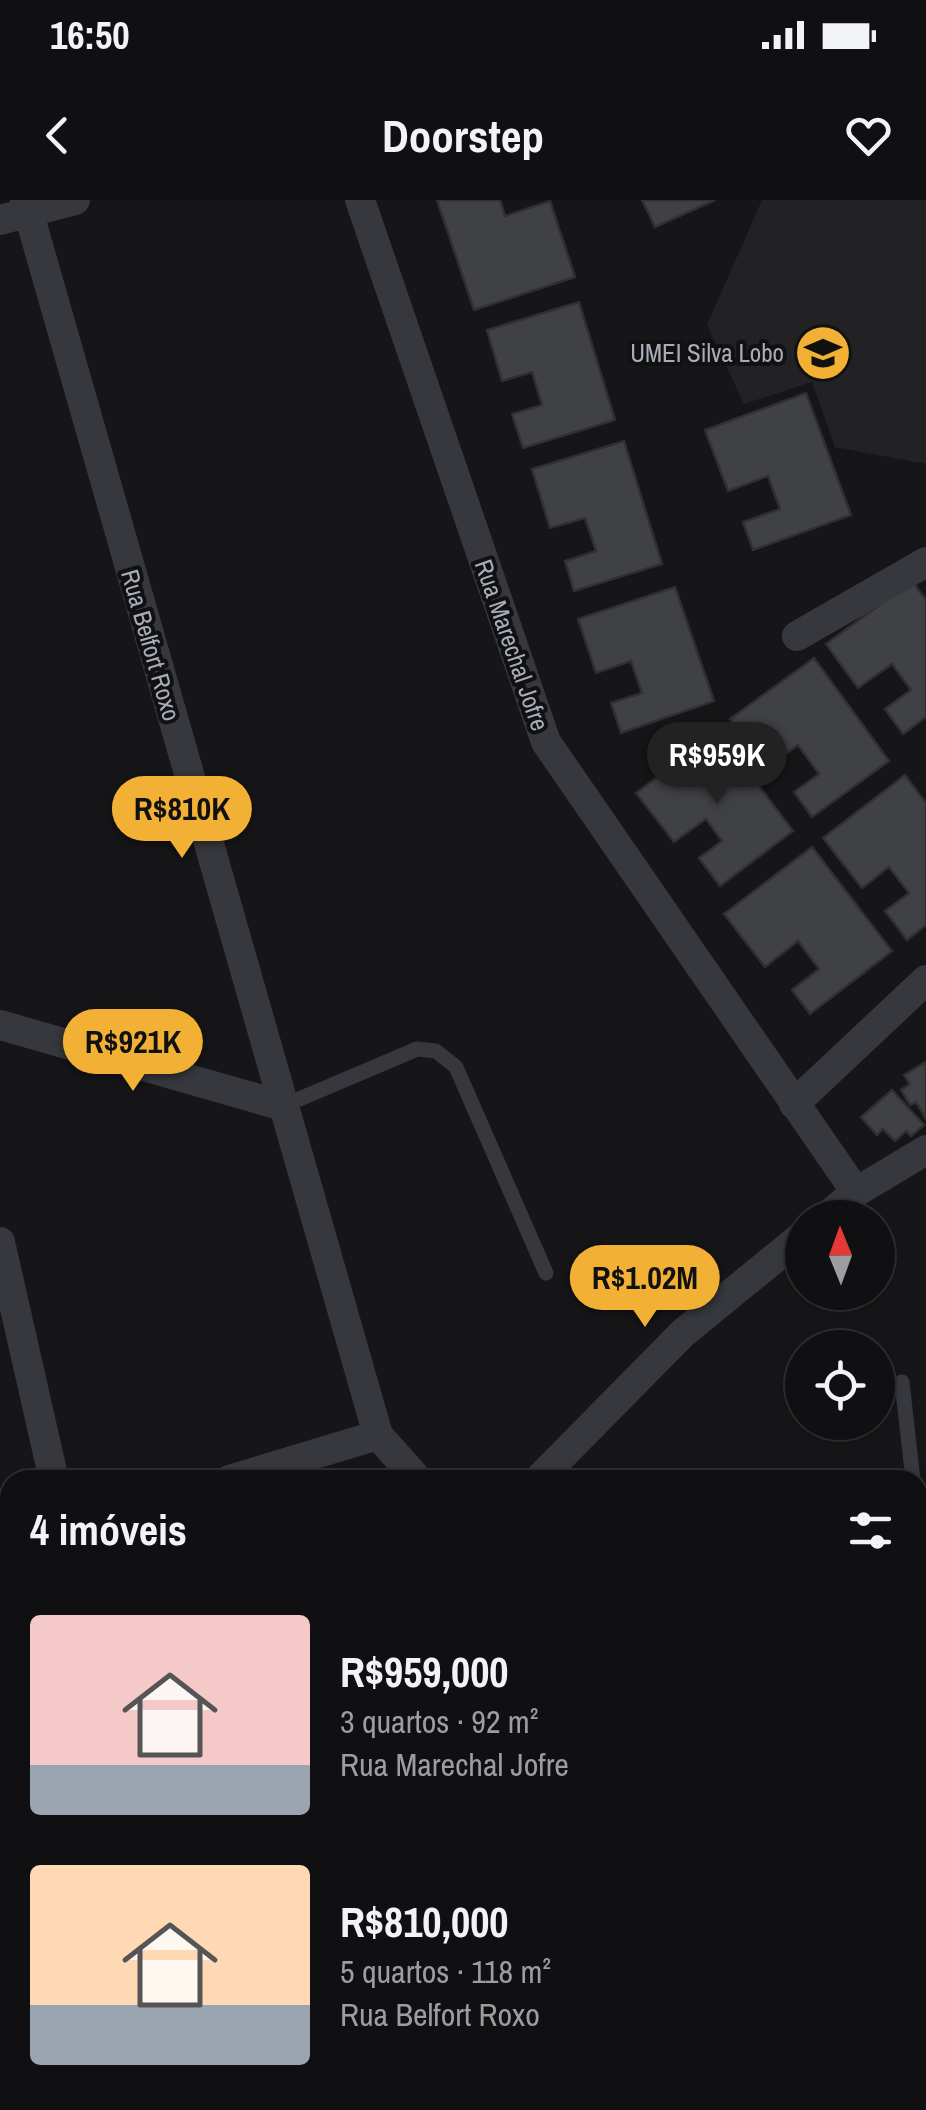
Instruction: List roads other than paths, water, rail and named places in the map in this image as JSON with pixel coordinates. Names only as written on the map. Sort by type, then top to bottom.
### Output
[{"type":"street","points":[[17,211],[75,200]]},
{"type":"street","name":"Rua Marechal Jofre","points":[[360,200],[546,742],[856,1192]]},
{"type":"street","name":"Rua Belfort Roxo","points":[[17,211],[378,1435],[409,1470]]},
{"type":"street","points":[[796,636],[926,562]]},
{"type":"street","points":[[794,1104],[926,980]]},
{"type":"street","points":[[0,1025],[283,1106]]},
{"type":"street","points":[[846,1200],[926,1150]]},
{"type":"street","points":[[0,1242],[52,1470]]},
{"type":"street","points":[[548,1470],[684,1333],[785,1250]]},
{"type":"street","points":[[262,1470],[378,1435]]},
{"type":"lane","points":[[283,1106],[417,1049],[436,1051],[456,1067],[546,1273]]},
{"type":"lane","points":[[902,1382],[912,1470]]},
{"type":"place","name":"UMEI Silva Lobo","points":[[823,353]]}]
